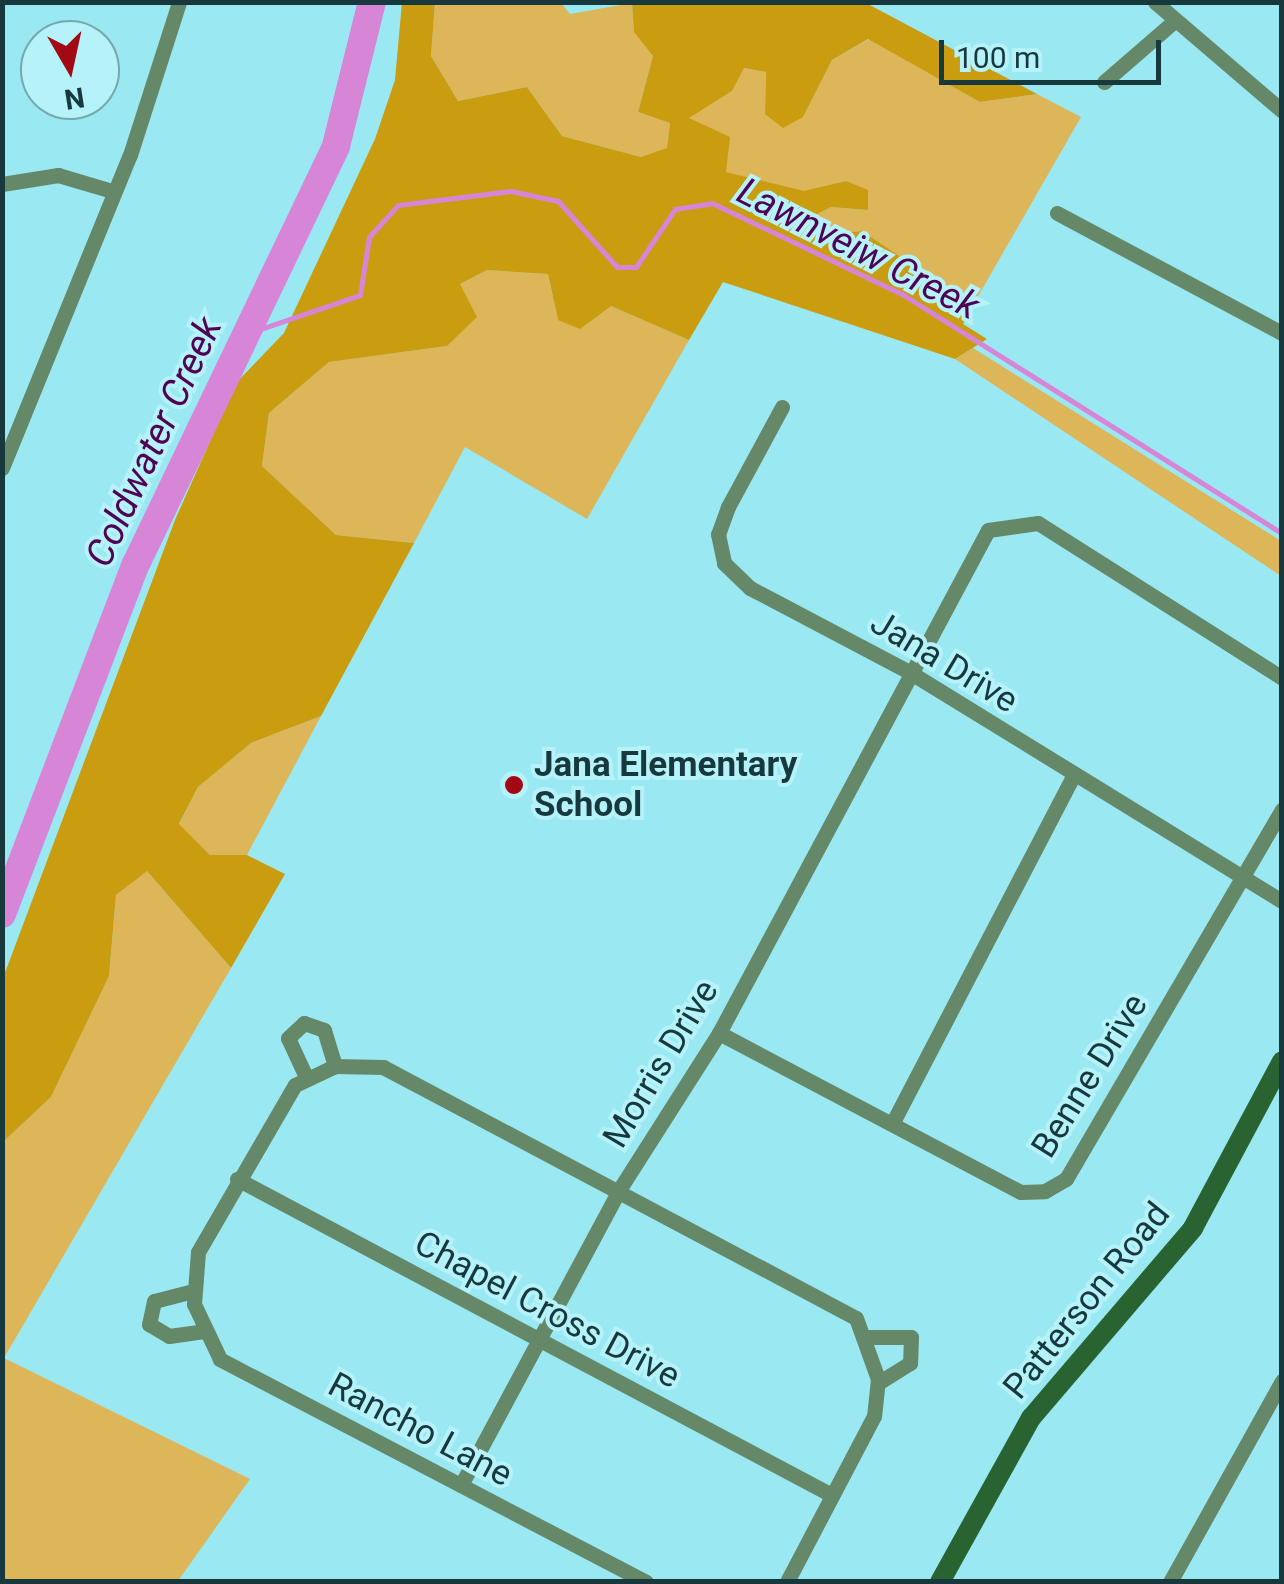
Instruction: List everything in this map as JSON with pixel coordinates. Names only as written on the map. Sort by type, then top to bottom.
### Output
[{"type":"main road","name":"Patterson Road","points":[[940,1582],[1031,1418],[1194,1228],[1282,1061]]},
{"type":"street","points":[[2,468],[8,436],[112,191],[179,2]]},
{"type":"street","points":[[1156,2],[1172,22],[1282,111]]},
{"type":"street","points":[[1104,82],[1172,22]]},
{"type":"street","points":[[2,184],[58,175],[112,191]]},
{"type":"street","points":[[1057,212],[1282,333]]},
{"type":"street","name":"Jana Drive","points":[[782,407],[728,507],[718,534],[724,563],[750,588],[911,673],[1072,778],[1282,902]]},
{"type":"street","name":"Morris Drive","points":[[461,1485],[619,1190],[719,1032],[988,530],[1038,523],[1282,678]]},
{"type":"street","points":[[893,1122],[1072,778]]},
{"type":"street","name":"Benne Drive","points":[[719,1032],[1022,1192],[1066,1180],[1246,880],[1282,810]]},
{"type":"street","points":[[307,1079],[288,1038],[304,1023],[324,1030],[336,1066]]},
{"type":"street","points":[[206,1331],[169,1336],[149,1324],[154,1301],[193,1298],[198,1252],[283,1097],[307,1079],[336,1066],[383,1066],[856,1318],[867,1338],[878,1383],[867,1434],[830,1494],[787,1582]]},
{"type":"street","name":"Chapel Cross Drive","points":[[237,1179],[830,1494]]},
{"type":"street","name":"Rancho Lane","points":[[193,1298],[220,1360],[646,1582]]},
{"type":"street","points":[[867,1338],[911,1337],[910,1363],[878,1383]]},
{"type":"street","points":[[1170,1582],[1282,1381]]},
{"type":"shaded area","points":[[402,2],[435,3],[431,56],[458,101],[527,87],[562,136],[641,157],[667,148],[670,123],[638,112],[653,56],[634,32],[632,3],[866,3],[1037,94],[980,102],[868,39],[832,60],[803,117],[783,128],[765,114],[766,72],[744,68],[732,91],[689,118],[730,137],[726,172],[804,191],[846,181],[868,190],[868,210],[831,207],[798,224],[819,235],[862,231],[973,305],[963,324],[987,339],[955,359],[723,282],[689,340],[611,306],[580,329],[558,320],[548,274],[487,270],[460,284],[477,317],[447,346],[329,362],[269,413],[262,466],[336,535],[414,543],[321,716],[251,743],[198,787],[179,824],[210,855],[247,855],[285,874],[231,968],[147,871],[116,895],[109,976],[51,1097],[3,1142],[3,978],[175,520],[236,383],[284,333],[375,139],[395,80]]},
{"type":"shaded area","points":[[435,3],[561,3],[570,14],[632,3],[634,31],[653,56],[638,112],[670,123],[667,149],[641,157],[562,136],[527,87],[458,101],[431,56]]},
{"type":"shaded area","points":[[869,39],[980,102],[1037,94],[1081,117],[973,305],[862,231],[819,235],[797,224],[831,207],[868,210],[846,181],[804,192],[725,172],[688,118],[732,91],[743,68],[766,72],[765,114],[803,117],[832,60]]},
{"type":"shaded area","points":[[487,270],[548,274],[558,320],[611,306],[689,340],[587,519],[465,447],[414,543],[336,535],[262,466],[269,413],[329,362],[447,346],[460,284]]},
{"type":"shaded area","points":[[973,348],[1281,541],[1281,576],[955,359]]},
{"type":"shaded area","points":[[321,716],[247,855],[210,855],[179,825],[198,787],[251,743]]},
{"type":"shaded area","points":[[146,870],[231,968],[4,1358],[250,1479],[178,1581],[3,1582],[3,1142],[51,1097],[109,976],[116,895]]},
{"type":"waterway","name":"Coldwater Creek","points":[[2,914],[136,564],[336,146],[372,2]]},
{"type":"waterway","name":"Lawnveiw Creek","points":[[246,334],[360,295],[369,237],[398,205],[511,191],[558,201],[617,267],[636,267],[675,209],[712,203],[902,294],[1282,533]]},
{"type":"place","name":"Jana Elementary School","points":[[514,785]]}]
